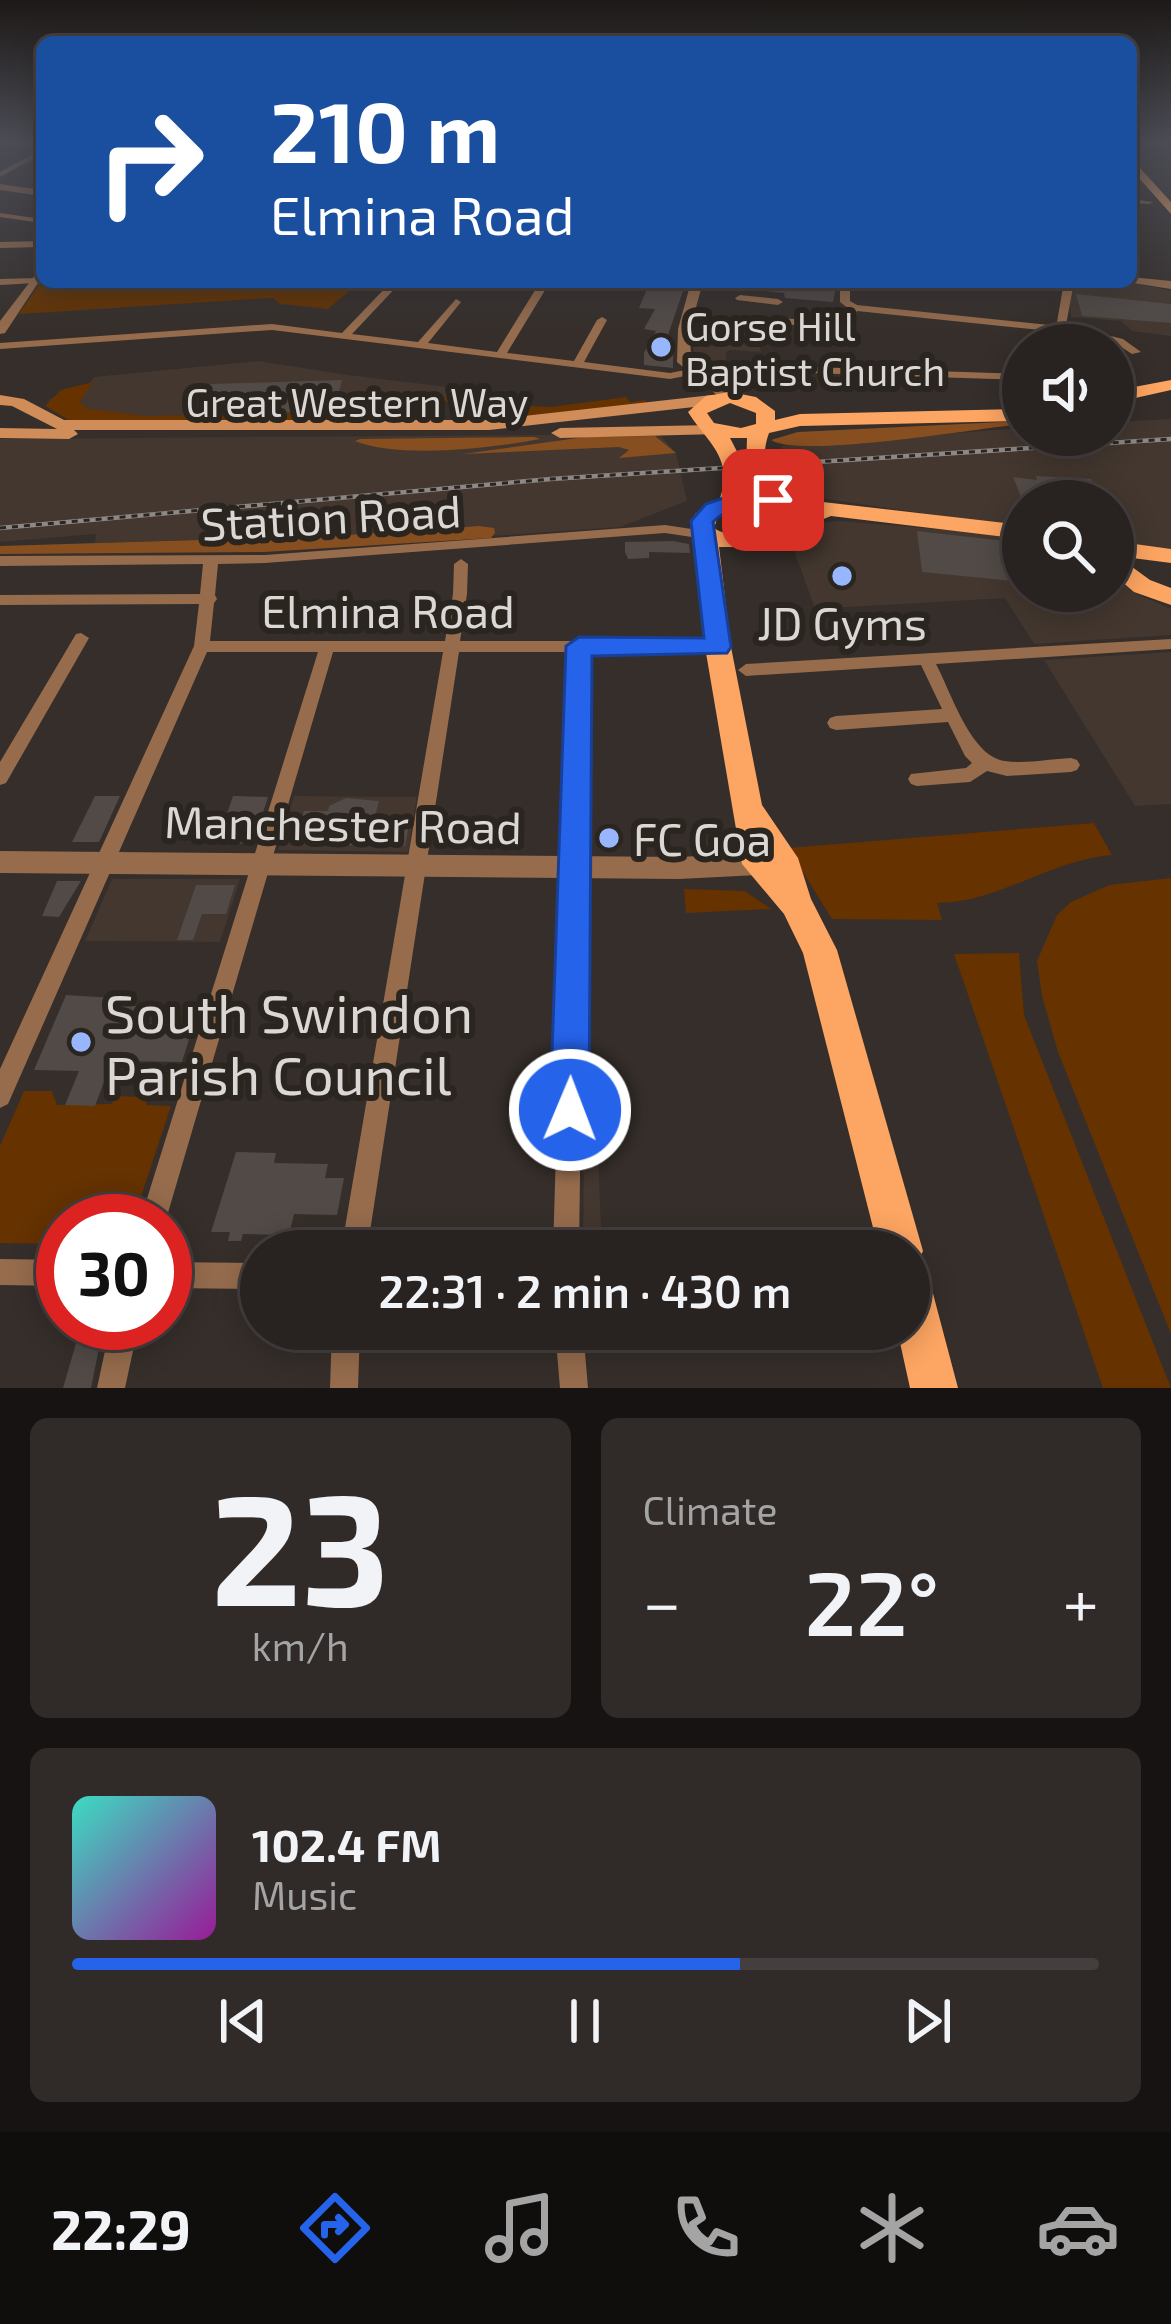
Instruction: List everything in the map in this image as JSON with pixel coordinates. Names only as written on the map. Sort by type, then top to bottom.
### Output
[{"type":"main road","points":[[1134,393],[1171,385]]},
{"type":"main road","points":[[1134,404],[1171,397]]},
{"type":"main road","points":[[796,903],[758,864],[718,647],[702,521],[736,486],[735,465],[714,431],[697,416],[698,408],[720,399],[1002,400]]},
{"type":"main road","name":"Great Western Way","points":[[0,400],[22,400],[54,423],[78,426],[466,426],[720,399]]},
{"type":"main road","points":[[752,401],[766,411],[764,427],[753,445],[754,463],[762,484],[782,509]]},
{"type":"main road","points":[[0,432],[20,423],[32,410]]},
{"type":"main road","points":[[714,431],[741,434],[812,419],[1002,415]]},
{"type":"main road","name":"Great Western Way","points":[[0,432],[714,431]]},
{"type":"main road","points":[[721,505],[756,497],[782,509],[833,510],[1002,530]]},
{"type":"main road","points":[[709,566],[756,540],[782,509]]},
{"type":"main road","points":[[706,536],[735,543],[756,540]]},
{"type":"main road","points":[[1134,561],[1171,556]]},
{"type":"main road","points":[[1134,573],[1142,586],[1170,597]]},
{"type":"main road","points":[[748,807],[787,868],[796,903],[833,987],[896,1230]]},
{"type":"main road","points":[[925,1350],[934,1388]]},
{"type":"street","points":[[0,215],[36,220]]},
{"type":"street","points":[[0,245],[36,244]]},
{"type":"street","points":[[0,282],[36,275]]},
{"type":"street","points":[[0,330],[36,278]]},
{"type":"street","points":[[345,335],[390,288]]},
{"type":"street","points":[[501,354],[541,288]]},
{"type":"street","points":[[695,288],[684,329],[684,362],[720,399]]},
{"type":"street","points":[[742,288],[739,298],[778,302]]},
{"type":"street","points":[[777,320],[845,326],[851,306],[846,288]]},
{"type":"street","points":[[1059,324],[1068,288]]},
{"type":"street","points":[[421,345],[456,302]]},
{"type":"street","points":[[851,306],[1038,324]]},
{"type":"street","points":[[578,364],[602,320]]},
{"type":"street","points":[[0,346],[272,327],[670,376],[715,367],[1002,375]]},
{"type":"street","name":"Station Road","points":[[0,561],[212,560],[440,548],[461,555],[665,529],[721,505]]},
{"type":"street","name":"Station Road","points":[[665,529],[706,536]]},
{"type":"street","points":[[357,1230],[452,646],[461,555]]},
{"type":"street","points":[[0,1096],[202,646],[212,560]]},
{"type":"street","points":[[0,600],[210,599]]},
{"type":"street","points":[[0,778],[81,638]]},
{"type":"street","points":[[746,670],[1171,644]]},
{"type":"street","name":"Elmina Road","points":[[202,646],[718,647]]},
{"type":"street","points":[[566,1230],[579,646]]},
{"type":"street","points":[[161,1194],[327,647]]},
{"type":"street","points":[[926,659],[971,751],[984,763],[999,769],[1071,765]]},
{"type":"street","points":[[836,724],[953,715]]},
{"type":"street","points":[[917,779],[955,786],[984,763]]},
{"type":"street","points":[[1035,767],[1045,786]]},
{"type":"street","name":"Manchester Road","points":[[0,862],[758,864]]},
{"type":"street","points":[[0,1272],[36,1273]]},
{"type":"street","points":[[192,1275],[240,1276]]},
{"type":"street","points":[[111,1388],[119,1350]]},
{"type":"street","points":[[344,1388],[345,1350]]},
{"type":"street","points":[[570,1350],[574,1388]]},
{"type":"shaded area","points":[[1137,283],[1171,291],[1171,336],[1134,331],[1134,324],[1121,321],[1071,317],[1071,288],[1137,288]]},
{"type":"shaded area","points":[[37,288],[349,291],[328,309],[280,304],[273,298],[19,314]]},
{"type":"shaded area","points":[[693,330],[758,335],[761,352],[731,350],[726,352],[726,363],[694,363]]},
{"type":"shaded area","points":[[258,361],[531,397],[526,404],[498,406],[447,401],[447,397],[429,410],[341,411],[338,416],[76,418],[48,400],[89,385],[94,377]]},
{"type":"shaded area","points":[[93,382],[79,403],[86,404],[83,408],[145,416],[359,412],[341,421],[72,422],[45,406],[61,390]]},
{"type":"shaded area","points":[[626,397],[630,402],[646,400],[644,406],[504,421],[448,402],[551,407]]},
{"type":"shaded area","points":[[1171,419],[1171,549],[1134,546],[1134,480],[1002,480],[1002,525],[806,496],[784,486],[777,474],[795,472],[781,446],[1002,430],[1002,456],[1134,456],[1134,421]]},
{"type":"shaded area","points":[[1002,422],[1002,427],[891,441],[816,446],[771,440],[798,432]]},
{"type":"shaded area","points":[[659,434],[676,453],[687,501],[620,527],[493,536],[495,533],[479,526],[331,536],[95,543],[96,534],[0,542],[0,439]]},
{"type":"shaded area","points":[[655,436],[676,453],[619,458],[629,450],[619,447],[463,454],[585,437]]},
{"type":"shaded area","points":[[540,439],[421,451],[355,441]]},
{"type":"shaded area","points":[[820,523],[1002,534],[1002,598],[815,609],[792,545]]},
{"type":"shaded area","points":[[494,528],[495,533],[491,538],[264,552],[0,554],[0,546],[331,536]]},
{"type":"shaded area","points":[[1134,592],[1171,609],[1171,635],[1034,644],[1014,612],[1134,612]]},
{"type":"shaded area","points":[[1171,652],[1171,804],[1135,806],[1044,660]]},
{"type":"shaded area","points":[[294,796],[417,797],[408,852],[278,850]]},
{"type":"shaded area","points":[[1094,823],[1112,855],[1089,858],[982,896],[937,903],[942,920],[832,919],[788,848]]},
{"type":"shaded area","points":[[1171,878],[1171,1334],[1058,1052],[1037,961],[1057,915],[1071,902],[1109,885]]},
{"type":"shaded area","points":[[112,879],[240,879],[220,942],[85,941]]},
{"type":"shaded area","points":[[684,889],[745,891],[771,909],[686,913]]},
{"type":"shaded area","points":[[1019,953],[1024,1015],[1171,1388],[1103,1388],[954,954]]},
{"type":"shaded area","points":[[24,1091],[52,1091],[57,1105],[112,1104],[115,1096],[147,1097],[146,1105],[171,1106],[142,1194],[36,1194],[36,1244],[0,1243],[0,1146]]},
{"type":"shaded area","points":[[584,1155],[598,1155],[601,1230],[583,1230]]},
{"type":"building","points":[[647,288],[684,288],[668,335],[673,340],[673,368],[644,365],[644,353],[656,331],[644,329],[655,309],[639,308]]},
{"type":"building","points":[[756,288],[836,288],[833,302]]},
{"type":"building","points":[[1076,294],[1171,304],[1171,323],[1082,316]]},
{"type":"building","points":[[342,380],[334,411],[194,415],[210,384]]},
{"type":"building","points":[[1036,476],[1092,480],[1037,480]]},
{"type":"building","points":[[917,531],[1002,541],[1002,580],[922,572]]},
{"type":"building","points":[[625,542],[689,544],[690,553],[649,552],[649,558],[628,559],[625,552]]},
{"type":"building","points":[[95,796],[120,796],[99,842],[72,842]]},
{"type":"building","points":[[233,796],[268,797],[253,844],[217,843]]},
{"type":"building","points":[[346,798],[379,801],[374,820],[410,820],[405,846],[294,844],[304,811],[328,811]]},
{"type":"building","points":[[57,881],[81,881],[59,917],[42,916]]},
{"type":"building","points":[[196,885],[235,885],[226,914],[202,914],[193,940],[177,940]]},
{"type":"building","points":[[66,995],[114,998],[111,1006],[137,1006],[131,1022],[193,1026],[182,1062],[123,1061],[119,1071],[108,1071],[95,1106],[65,1105],[79,1071],[34,1070]]},
{"type":"building","points":[[236,1152],[276,1153],[274,1163],[328,1164],[325,1178],[344,1178],[337,1215],[294,1214],[290,1230],[240,1230],[240,1241],[228,1241],[230,1232],[211,1232]]},
{"type":"building","points":[[74,1350],[99,1350],[91,1388],[63,1388]]},
{"type":"railway","points":[[0,528],[551,479],[1171,439]]},
{"type":"place","name":"Gorse Hill Baptist Church","points":[[661,347]]},
{"type":"place","name":"JD Gyms","points":[[842,576]]},
{"type":"place","name":"FC Goa","points":[[609,838]]},
{"type":"place","name":"South Swindon Parish Council","points":[[81,1042]]},
{"type":"route","points":[[570,1110],[579,646],[718,647],[702,521],[714,508],[740,498],[773,500]]}]
